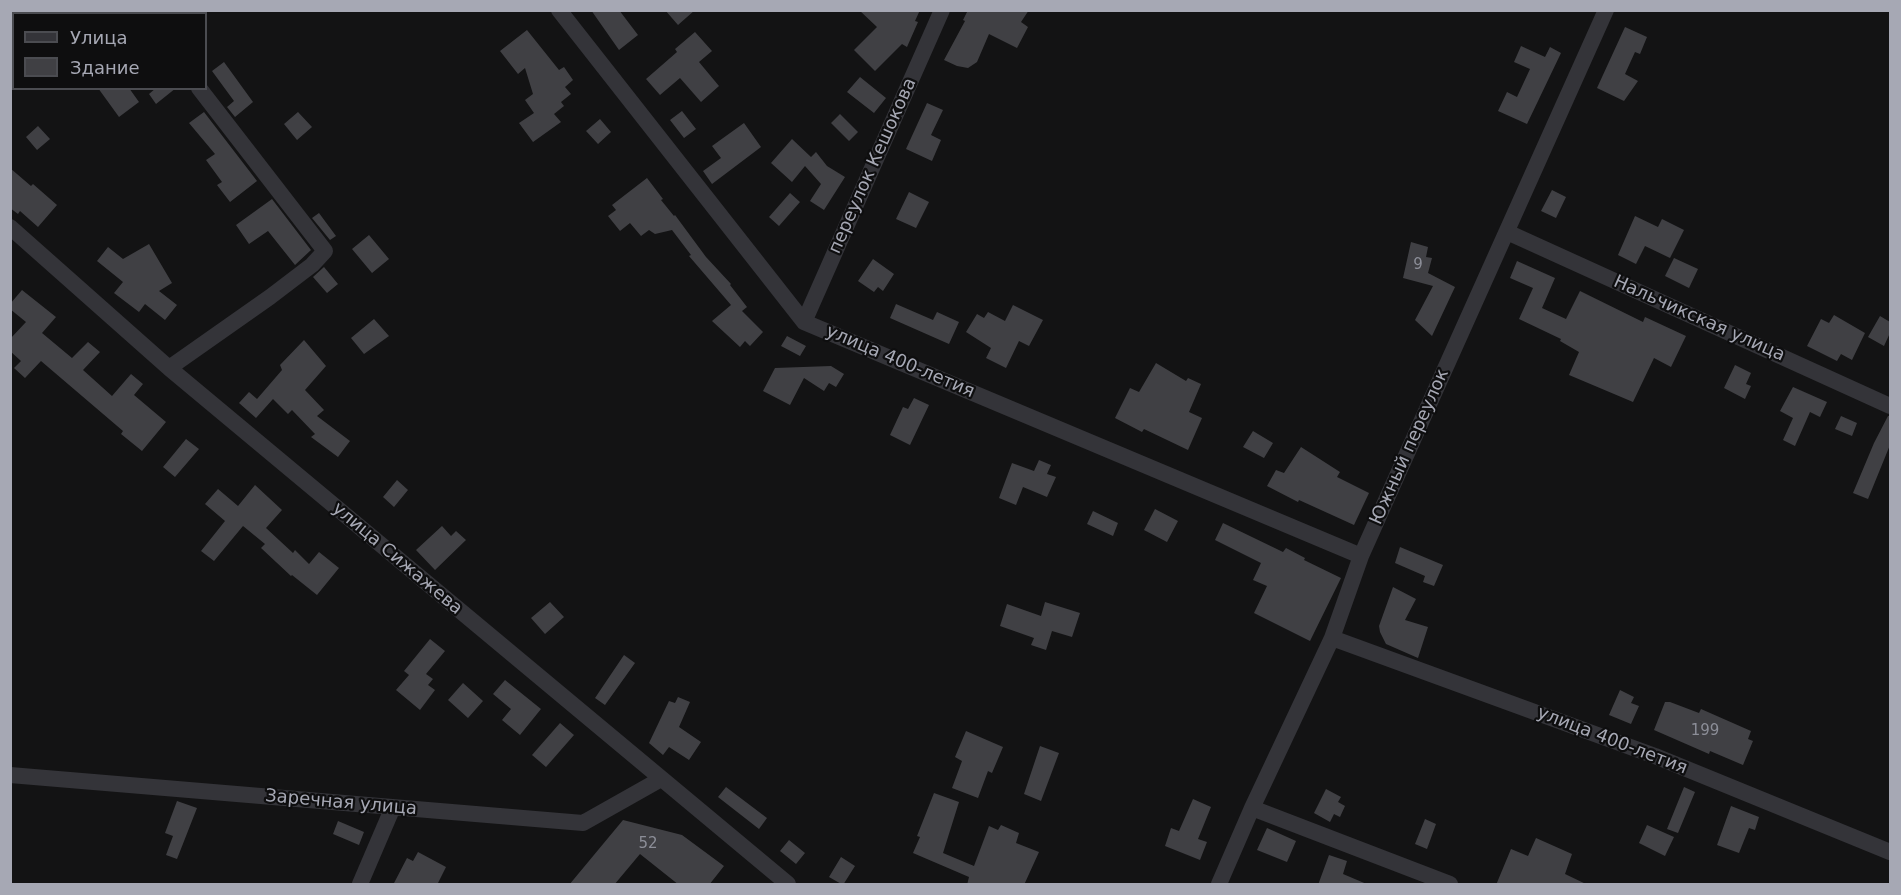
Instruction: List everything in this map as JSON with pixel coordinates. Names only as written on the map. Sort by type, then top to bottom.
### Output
[{"type":"street","name":"улица 400-летия","points":[[559,10],[804,322],[1361,556]]},
{"type":"street","name":"переулок Кешокова","points":[[804,322],[942,10]]},
{"type":"street","name":"Южный переулок","points":[[1219,885],[1252,808],[1332,638],[1361,556],[1606,10]]},
{"type":"street","points":[[169,368],[270,297],[312,265],[325,251],[201,90]]},
{"type":"street","name":"улица Сижажева","points":[[10,227],[169,368],[788,885]]},
{"type":"street","name":"Нальчикская улица","points":[[1507,232],[1890,406]]},
{"type":"street","name":"улица 400-летия","points":[[1332,638],[1655,756],[1890,852]]},
{"type":"street","name":"Заречная улица","points":[[10,775],[583,823],[661,779]]},
{"type":"street","points":[[360,885],[393,807]]},
{"type":"street","points":[[1252,808],[1450,885]]},
{"type":"building","points":[[591,10],[619,10],[638,35],[619,50]]},
{"type":"building","points":[[665,10],[695,10],[678,25]]},
{"type":"building","points":[[859,10],[920,10],[915,21],[918,22],[907,47],[902,44],[875,71],[854,50],[877,27]]},
{"type":"building","points":[[968,10],[1029,10],[1021,22],[1028,27],[1017,48],[989,34],[977,62],[968,68],[957,66],[944,60],[965,21],[963,20]]},
{"type":"building","points":[[1625,27],[1647,37],[1640,54],[1635,52],[1625,74],[1638,81],[1624,101],[1597,88]]},
{"type":"building","points":[[527,30],[559,70],[564,67],[573,80],[565,87],[571,94],[561,102],[564,106],[554,114],[561,122],[533,142],[519,123],[534,113],[525,100],[533,94],[525,68],[518,74],[500,51]]},
{"type":"building","points":[[695,32],[712,51],[699,62],[719,86],[701,102],[680,78],[660,95],[646,79],[677,52],[675,49]]},
{"type":"building","points":[[1521,46],[1545,57],[1550,47],[1561,53],[1527,124],[1498,111],[1507,92],[1517,97],[1530,69],[1514,62]]},
{"type":"building","points":[[224,62],[253,102],[235,117],[227,107],[234,101],[212,71]]},
{"type":"building","points":[[860,77],[886,98],[874,113],[847,92]]},
{"type":"building","points":[[99,90],[130,90],[139,102],[119,117]]},
{"type":"building","points":[[154,90],[174,90],[156,104],[149,94]]},
{"type":"building","points":[[927,103],[943,110],[931,135],[941,140],[932,161],[906,149]]},
{"type":"building","points":[[682,111],[696,129],[684,138],[670,120]]},
{"type":"building","points":[[204,112],[257,181],[230,202],[217,185],[222,182],[206,160],[215,154],[189,123]]},
{"type":"building","points":[[298,112],[312,127],[297,140],[284,124]]},
{"type":"building","points":[[840,114],[858,132],[849,141],[831,123]]},
{"type":"building","points":[[600,119],[611,132],[598,144],[586,131]]},
{"type":"building","points":[[744,123],[761,147],[712,184],[703,171],[721,158],[712,146]]},
{"type":"building","points":[[38,126],[50,139],[37,150],[26,137]]},
{"type":"building","points":[[792,139],[811,157],[816,152],[827,166],[845,177],[824,210],[810,201],[821,184],[805,166],[792,182],[771,163]]},
{"type":"building","points":[[10,168],[57,205],[38,227],[20,211],[18,214],[10,208]]},
{"type":"building","points":[[647,178],[663,199],[661,200],[706,257],[731,284],[747,307],[742,311],[763,332],[750,346],[745,341],[740,347],[712,321],[731,305],[689,256],[691,255],[672,230],[655,234],[649,230],[641,236],[630,223],[620,231],[608,216],[616,210],[612,205]]},
{"type":"building","points":[[1552,190],[1566,197],[1556,218],[1541,211]]},
{"type":"building","points":[[909,192],[929,202],[916,228],[896,219]]},
{"type":"building","points":[[790,193],[800,202],[779,226],[769,217]]},
{"type":"building","points":[[272,199],[311,250],[295,265],[268,231],[249,244],[236,225]]},
{"type":"building","points":[[319,213],[336,236],[330,240],[312,218]]},
{"type":"building","points":[[1635,216],[1658,227],[1662,219],[1684,230],[1670,258],[1645,246],[1636,264],[1618,255]]},
{"type":"building","points":[[369,235],[389,259],[372,273],[352,249]]},
{"type":"building","points":[[1411,242],[1428,247],[1426,257],[1432,258],[1428,273],[1455,287],[1432,336],[1415,320],[1433,286],[1403,278]]},
{"type":"building","points":[[149,244],[172,283],[159,291],[177,305],[165,320],[145,304],[139,312],[114,293],[123,282],[97,261],[108,247],[123,259]]},
{"type":"building","points":[[1674,258],[1698,269],[1689,288],[1665,276]]},
{"type":"building","points":[[873,259],[894,274],[883,291],[878,287],[874,292],[858,281]]},
{"type":"building","points":[[1517,261],[1555,278],[1542,308],[1566,319],[1580,291],[1643,322],[1645,317],[1686,336],[1671,367],[1654,358],[1633,402],[1569,375],[1579,352],[1560,341],[1561,339],[1519,319],[1533,288],[1510,278]]},
{"type":"building","points":[[324,267],[338,284],[327,293],[313,277]]},
{"type":"building","points":[[22,290],[56,317],[42,333],[72,358],[88,342],[100,352],[83,370],[112,396],[131,374],[143,384],[134,395],[166,422],[142,451],[121,434],[123,431],[41,361],[25,378],[14,368],[21,361],[10,351],[10,339],[26,322],[10,309],[10,304]]},
{"type":"building","points":[[896,304],[933,320],[937,312],[959,322],[949,344],[890,318]]},
{"type":"building","points":[[1013,305],[1043,320],[1029,346],[1019,341],[1006,368],[986,358],[991,348],[966,332],[977,314],[984,318],[988,312],[1005,321]]},
{"type":"building","points":[[1834,315],[1865,333],[1852,360],[1841,354],[1837,361],[1807,346],[1821,319],[1829,323]]},
{"type":"building","points":[[1880,316],[1890,322],[1890,333],[1884,346],[1868,337]]},
{"type":"building","points":[[374,319],[389,336],[364,354],[351,338]]},
{"type":"building","points":[[787,336],[806,346],[800,356],[781,346]]},
{"type":"building","points":[[304,340],[326,366],[305,390],[324,410],[317,416],[350,441],[338,457],[311,437],[315,434],[292,410],[288,414],[273,399],[256,418],[239,403],[249,392],[257,399],[282,370],[280,365]]},
{"type":"building","points":[[1156,363],[1186,381],[1188,378],[1201,384],[1189,412],[1202,418],[1188,450],[1144,429],[1142,432],[1115,418],[1130,388],[1139,392]]},
{"type":"building","points":[[1735,365],[1751,373],[1746,384],[1751,386],[1745,399],[1724,388]]},
{"type":"building","points":[[831,366],[844,374],[836,387],[829,383],[824,391],[804,378],[790,405],[763,391],[775,368]]},
{"type":"building","points":[[1793,387],[1827,402],[1820,417],[1810,412],[1795,446],[1783,440],[1793,418],[1780,411]]},
{"type":"building","points":[[914,398],[929,405],[910,445],[890,435],[903,407],[908,409]]},
{"type":"building","points":[[1841,416],[1857,423],[1852,436],[1835,429]]},
{"type":"building","points":[[1888,416],[1890,416],[1890,445],[1868,499],[1853,493]]},
{"type":"building","points":[[1253,431],[1273,443],[1264,458],[1243,447]]},
{"type":"building","points":[[186,439],[199,449],[175,477],[163,467]]},
{"type":"building","points":[[1301,447],[1340,472],[1337,477],[1369,493],[1354,525],[1299,500],[1298,502],[1267,486],[1276,470],[1284,473]]},
{"type":"building","points":[[1039,460],[1051,465],[1047,474],[1056,477],[1047,497],[1023,487],[1016,505],[999,498],[1012,463],[1034,471]]},
{"type":"building","points":[[397,480],[408,490],[394,507],[383,497]]},
{"type":"building","points":[[255,485],[282,510],[266,528],[293,553],[295,550],[309,564],[319,552],[339,568],[317,595],[291,576],[261,548],[265,544],[243,526],[214,561],[201,551],[225,521],[205,504],[218,489],[238,506]]},
{"type":"building","points":[[1155,509],[1178,521],[1167,542],[1144,530]]},
{"type":"building","points":[[1093,511],[1118,523],[1113,536],[1087,524]]},
{"type":"building","points":[[1223,523],[1283,552],[1286,548],[1305,558],[1304,560],[1341,578],[1310,641],[1254,613],[1267,586],[1253,580],[1261,563],[1215,540]]},
{"type":"building","points":[[442,526],[451,536],[456,531],[466,540],[435,570],[416,550]]},
{"type":"building","points":[[1400,547],[1443,565],[1434,586],[1423,582],[1425,576],[1395,563]]},
{"type":"building","points":[[1393,587],[1416,599],[1405,620],[1428,627],[1418,658],[1386,644],[1380,632],[1379,626]]},
{"type":"building","points":[[550,602],[564,617],[545,634],[531,618]]},
{"type":"building","points":[[1045,602],[1080,613],[1072,637],[1052,631],[1046,650],[1031,645],[1034,638],[1000,626],[1007,604],[1041,616]]},
{"type":"building","points":[[430,639],[445,651],[426,674],[433,679],[428,685],[435,690],[420,710],[396,690],[409,675],[404,671]]},
{"type":"building","points":[[624,655],[635,663],[605,705],[595,698]]},
{"type":"building","points":[[505,680],[541,709],[520,735],[502,720],[511,709],[493,694]]},
{"type":"building","points":[[463,683],[483,701],[468,718],[448,700]]},
{"type":"building","points":[[1620,690],[1634,697],[1631,703],[1639,706],[1631,724],[1609,715]]},
{"type":"building","points":[[678,697],[690,702],[679,727],[701,742],[689,760],[669,747],[663,755],[649,743],[669,701],[675,703]]},
{"type":"building","points":[[1665,702],[1699,713],[1701,709],[1751,731],[1748,739],[1753,741],[1743,765],[1710,751],[1709,754],[1654,730]]},
{"type":"building","points":[[560,723],[574,735],[546,767],[532,755]]},
{"type":"building","points":[[966,731],[1003,747],[992,773],[988,771],[978,798],[952,788],[962,761],[955,757]]},
{"type":"building","points":[[1040,746],[1059,753],[1041,801],[1024,794]]},
{"type":"building","points":[[726,787],[767,818],[759,829],[718,797]]},
{"type":"building","points":[[1684,787],[1695,792],[1678,833],[1667,829]]},
{"type":"building","points":[[1326,789],[1341,797],[1338,802],[1345,806],[1340,817],[1334,814],[1330,822],[1314,813]]},
{"type":"building","points":[[934,793],[959,802],[943,853],[974,866],[989,826],[998,830],[1001,825],[1019,833],[1016,843],[1039,852],[1024,885],[967,885],[969,877],[913,853],[920,837],[917,836]]},
{"type":"building","points":[[1193,799],[1211,807],[1198,839],[1207,842],[1200,860],[1165,846],[1171,828],[1179,831]]},
{"type":"building","points":[[177,801],[197,808],[177,859],[166,855],[173,836],[165,833]]},
{"type":"building","points":[[1731,806],[1759,817],[1755,830],[1749,828],[1739,853],[1717,845]]},
{"type":"building","points":[[1425,819],[1436,824],[1427,849],[1415,844]]},
{"type":"building","points":[[623,820],[682,835],[724,866],[709,885],[679,885],[640,854],[614,885],[569,885]]},
{"type":"building","points":[[338,821],[364,832],[359,845],[333,834]]},
{"type":"building","points":[[1647,825],[1674,837],[1665,856],[1639,843]]},
{"type":"building","points":[[1267,828],[1296,841],[1287,862],[1257,850]]},
{"type":"building","points":[[1536,838],[1572,854],[1565,874],[1588,885],[1496,885],[1511,849],[1528,856]]},
{"type":"building","points":[[789,840],[805,853],[796,864],[780,851]]},
{"type":"building","points":[[418,852],[446,867],[437,885],[393,885],[407,858],[413,861]]},
{"type":"building","points":[[1329,855],[1347,861],[1343,874],[1369,885],[1318,885]]},
{"type":"building","points":[[841,857],[855,866],[843,885],[829,877]]}]
